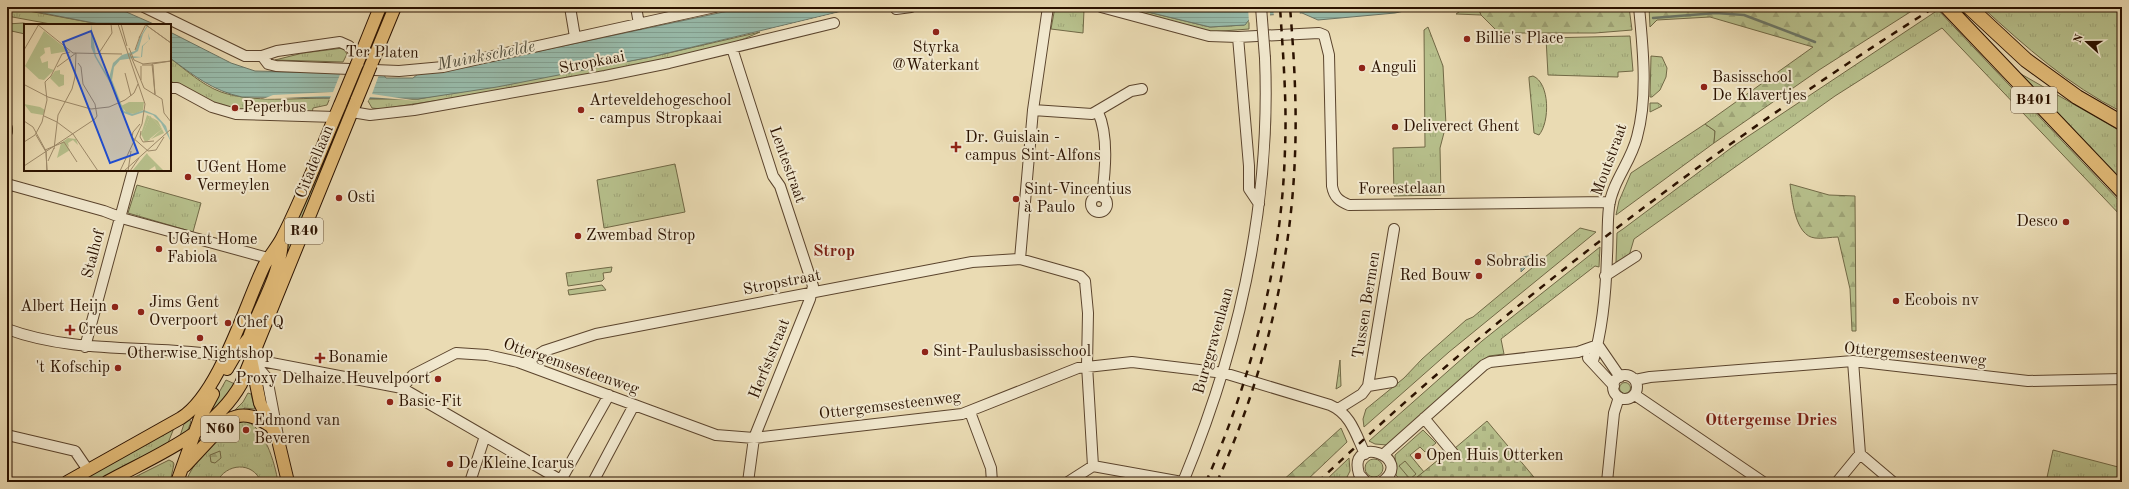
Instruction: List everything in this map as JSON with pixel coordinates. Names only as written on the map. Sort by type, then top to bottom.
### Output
[{"type":"highway","name":"B401","points":[[1946,7],[2122,191]]},
{"type":"highway","name":"B401","points":[[1969,7],[2026,60],[2077,97],[2122,123]]},
{"type":"main road","name":"R40","points":[[358,61],[379,8]]},
{"type":"main road","name":"Citadellaan","points":[[238,357],[354,108],[394,8]]},
{"type":"main road","name":"Citadellaan","points":[[238,357],[268,258],[282,239],[358,61]]},
{"type":"main road","name":"Citadellaan","points":[[238,357],[248,339],[276,271],[281,256],[282,239]]},
{"type":"main road","name":"R40","points":[[193,434],[211,398],[238,357]]},
{"type":"main road","name":"R40","points":[[107,482],[210,423],[229,404],[241,384],[238,357]]},
{"type":"main road","name":"R40","points":[[67,482],[181,418],[194,408],[238,357]]},
{"type":"main road","points":[[238,357],[264,414],[278,440],[288,482]]},
{"type":"main road","name":"N60","points":[[178,478],[202,447],[228,420],[235,416],[244,414],[272,427]]},
{"type":"main road","name":"N60","points":[[178,478],[193,434]]},
{"type":"street","name":"Ter Platen","points":[[144,7],[245,56],[262,56],[277,51],[340,42],[349,46],[358,61]]},
{"type":"street","points":[[570,7],[575,37]]},
{"type":"street","points":[[636,7],[639,24]]},
{"type":"street","name":"Ter Platen","points":[[262,56],[268,64],[276,66],[412,71],[494,57],[575,37],[715,7]]},
{"type":"street","points":[[896,9],[911,7]]},
{"type":"street","points":[[1020,259],[1033,110],[1048,7]]},
{"type":"street","points":[[1101,7],[1209,36],[1238,37],[1249,166],[1249,189],[1259,204]]},
{"type":"street","name":"Burggravenlaan","points":[[1183,482],[1224,373],[1249,274],[1259,204],[1266,131],[1265,58],[1261,7]]},
{"type":"street","name":"Moutstraat","points":[[1598,345],[1605,276],[1610,202],[1616,184],[1635,145],[1639,126],[1644,55],[1639,7]]},
{"type":"street","name":"Stropkaai","points":[[354,108],[370,115],[420,109],[605,76],[732,48],[834,23]]},
{"type":"street","name":"Foreestelaan","points":[[1238,37],[1319,33],[1324,35],[1329,55],[1332,186],[1336,198],[1342,202],[1349,205],[1610,202]]},
{"type":"street","name":"Lentestraat","points":[[732,48],[773,176],[780,186],[810,278],[812,292]]},
{"type":"street","points":[[171,88],[212,107],[236,114],[335,116]]},
{"type":"street","points":[[1033,110],[1092,114],[1098,112],[1130,91],[1142,90]]},
{"type":"street","points":[[1098,112],[1103,126],[1105,172],[1102,197]]},
{"type":"street","name":"Stalhof","points":[[85,347],[133,171]]},
{"type":"street","points":[[7,184],[104,210],[120,217],[268,258]]},
{"type":"street","name":"Tussen Bermen","points":[[1368,386],[1394,229]]},
{"type":"street","points":[[1605,276],[1636,256]]},
{"type":"street","name":"Stropstraat","points":[[523,364],[544,351],[596,334],[972,262],[1020,259],[1080,276],[1084,279],[1088,313],[1087,365]]},
{"type":"street","name":"Herfststraat","points":[[748,482],[754,438],[812,292]]},
{"type":"street","points":[[7,329],[41,339],[85,347],[158,349],[238,357],[402,388],[563,481],[609,395]]},
{"type":"street","points":[[1384,454],[1484,365],[1490,362],[1578,352],[1598,345]]},
{"type":"street","points":[[1592,361],[1598,345]]},
{"type":"street","points":[[1598,345],[1620,377],[1614,386]]},
{"type":"street","points":[[1578,352],[1592,361],[1614,386],[1614,390],[1619,397],[1627,399],[1634,395],[1637,390],[1635,380]]},
{"type":"street","name":"Ottergemsesteenweg","points":[[402,388],[413,375],[456,353],[487,355],[523,364],[716,435],[754,438],[970,412],[1061,373],[1087,365],[1132,362],[1224,373],[1319,401],[1338,409],[1353,426],[1364,454]]},
{"type":"street","points":[[238,357],[267,378],[278,440]]},
{"type":"street","points":[[1837,482],[1860,454],[1853,361]]},
{"type":"street","name":"Ottergemsesteenweg","points":[[1620,377],[1625,376],[1635,380],[1658,376],[1853,361],[2028,381],[2122,379]]},
{"type":"street","points":[[1087,365],[1093,466]]},
{"type":"street","points":[[1338,409],[1362,394],[1368,386],[1392,382]]},
{"type":"street","points":[[1634,395],[1763,482]]},
{"type":"street","points":[[1607,482],[1614,414],[1619,397]]},
{"type":"street","points":[[593,482],[634,405]]},
{"type":"street","points":[[970,412],[991,468],[992,482]]},
{"type":"street","points":[[1424,418],[1453,453]]},
{"type":"street","points":[[7,435],[75,451],[88,470]]},
{"type":"street","points":[[470,482],[485,436]]},
{"type":"street","points":[[1361,481],[1358,466],[1360,459],[1364,454],[1374,451],[1384,454],[1389,461],[1390,469],[1388,477],[1382,482]]},
{"type":"street","points":[[1860,454],[1893,482]]},
{"type":"street","points":[[1068,482],[1093,466],[1183,482]]},
{"type":"green space","points":[[7,7],[99,24],[51,24],[7,16]]},
{"type":"green space","points":[[1055,7],[1072,7],[1084,10],[1083,33],[1051,29]]},
{"type":"green space","points":[[1114,7],[1127,7],[1210,27],[1244,25],[1249,20],[1249,29],[1209,32]]},
{"type":"green space","points":[[1466,7],[1478,7],[1481,15],[1456,14]]},
{"type":"green space","points":[[1478,7],[1629,7],[1632,30],[1595,33],[1499,33],[1481,15]]},
{"type":"green space","points":[[1649,7],[1918,7],[1819,70],[1714,143],[1715,131],[1705,124],[1813,47],[1710,17],[1657,20],[1650,27]]},
{"type":"green space","points":[[1982,7],[2122,7],[2122,112],[2084,90],[2048,64],[2031,51]]},
{"type":"green space","points":[[1938,10],[2122,204],[2122,217],[1942,28],[1835,96],[1634,239],[1629,256],[1616,262],[1617,233],[1735,145]]},
{"type":"green space","points":[[23,23],[28,24],[24,24],[24,34],[7,30],[7,24]]},
{"type":"green space","points":[[1428,27],[1443,66],[1446,125],[1440,148],[1441,195],[1394,196],[1393,148],[1425,147],[1424,30]]},
{"type":"green space","points":[[760,32],[745,39],[697,53],[537,84],[380,109],[372,108],[368,101],[369,99],[418,99],[651,57]]},
{"type":"green space","points":[[1630,36],[1633,71],[1618,72],[1618,77],[1548,75],[1546,38]]},
{"type":"green space","points":[[343,48],[347,54],[343,62],[275,60],[303,53]]},
{"type":"green space","points":[[1651,56],[1662,57],[1667,68],[1666,77],[1660,90],[1650,97]]},
{"type":"green space","points":[[171,59],[207,85],[221,92],[233,95],[261,99],[330,98],[327,105],[313,108],[312,113],[237,112],[174,86],[171,80]]},
{"type":"green space","points":[[2021,74],[2122,132],[2122,182]]},
{"type":"green space","points":[[1533,76],[1539,80],[1543,86],[1546,103],[1545,121],[1543,129],[1539,135],[1534,133],[1529,79],[1529,77]]},
{"type":"green space","points":[[1650,103],[1658,103],[1662,106],[1650,112]]},
{"type":"green space","points":[[344,107],[349,108],[290,254],[282,268],[294,224]]},
{"type":"green space","points":[[1705,124],[1715,131],[1714,143],[1616,215],[1619,201],[1631,173]]},
{"type":"green space","points":[[675,164],[685,212],[604,228],[597,180]]},
{"type":"green space","points":[[1790,184],[1829,195],[1855,196],[1856,331],[1852,331],[1850,289],[1838,237],[1815,238],[1808,236],[1803,231],[1796,216]]},
{"type":"green space","points":[[137,185],[201,203],[193,232],[128,213]]},
{"type":"green space","points":[[1580,228],[1596,232],[1449,352],[1364,427],[1363,419],[1366,409],[1404,378],[1422,359],[1466,320],[1473,317]]},
{"type":"green space","points":[[1600,247],[1599,267],[1595,266],[1501,339],[1504,354],[1489,356],[1481,361],[1387,445],[1375,444],[1369,441],[1482,341]]},
{"type":"green space","points":[[612,267],[611,272],[603,273],[604,279],[602,281],[568,286],[566,273]]},
{"type":"green space","points":[[602,285],[606,290],[569,295],[568,290]]},
{"type":"green space","points":[[1340,360],[1341,386],[1336,389]]},
{"type":"green space","points":[[226,380],[235,384],[210,416],[207,414]]},
{"type":"green space","points":[[1625,382],[1629,384],[1631,388],[1629,392],[1625,394],[1621,392],[1619,388],[1621,384]]},
{"type":"green space","points":[[248,393],[251,394],[255,409],[244,408],[245,412],[235,412],[235,410],[243,402]]},
{"type":"green space","points":[[189,419],[191,422],[187,432],[180,436],[185,421]]},
{"type":"green space","points":[[243,421],[250,423],[263,436],[271,455],[278,482],[261,482],[252,470],[239,467],[227,471],[217,482],[186,482],[194,465],[209,446],[235,424]]},
{"type":"green space","points":[[1487,421],[1538,482],[1411,482],[1438,460],[1440,463],[1449,456],[1448,454]]},
{"type":"green space","points":[[174,428],[168,443],[97,482],[75,482]]},
{"type":"green space","points":[[1341,428],[1347,442],[1305,482],[1281,482]]},
{"type":"green space","points":[[1423,430],[1436,443],[1425,452],[1420,447],[1410,455],[1424,472],[1411,482],[1402,482],[1396,475],[1395,455]]},
{"type":"green space","points":[[2053,450],[2122,468],[2122,482],[2046,482]]},
{"type":"green space","points":[[220,451],[221,458],[215,463],[211,462],[210,455]]},
{"type":"green space","points":[[1349,458],[1350,471],[1347,477],[1351,482],[1324,482]]},
{"type":"green space","points":[[1374,459],[1381,461],[1383,468],[1381,475],[1374,477],[1367,475],[1365,468],[1367,461]]},
{"type":"green space","points":[[169,460],[174,464],[170,482],[125,482]]},
{"type":"green space","points":[[1405,461],[1416,474],[1410,479],[1399,466]]},
{"type":"shaded area","points":[[12,7],[115,7],[154,24],[99,24]]},
{"type":"shaded area","points":[[747,7],[859,7],[651,57],[497,87],[418,99],[242,97],[213,87],[171,59],[171,33],[231,63],[255,71],[383,74],[386,78],[413,78],[418,74],[455,69]]},
{"type":"shaded area","points":[[1127,7],[1422,7],[1395,13],[1318,20],[1302,13],[1252,16],[1245,25],[1210,27]]},
{"type":"shaded area","points":[[1529,256],[1535,258],[1521,272],[1521,257]]},
{"type":"pier","points":[[861,7],[860,9],[764,33],[771,29]]},
{"type":"pier","points":[[1248,7],[1270,7],[1270,17],[1253,18],[1249,23]]},
{"type":"pier","points":[[1273,7],[1299,7],[1300,15],[1274,17]]},
{"type":"pier","points":[[341,72],[380,72],[372,94],[419,101],[370,97],[368,101],[329,100],[331,96],[263,99],[273,95],[333,92]]},
{"type":"waterway","points":[[1653,18],[1716,13],[1744,15],[1815,42]]},
{"type":"railway","points":[[1206,482],[1237,402],[1250,361],[1262,319],[1278,235],[1283,192],[1285,149],[1284,78],[1280,7]]},
{"type":"railway","points":[[1217,482],[1248,403],[1261,363],[1281,281],[1288,239],[1296,136],[1295,81],[1290,7]]},
{"type":"railway","points":[[1318,482],[1463,352],[1538,290],[1615,230],[1693,171],[1772,115],[1935,7]]},
{"type":"place","name":"Styrka @Waterkant","points":[[936,32]]},
{"type":"place","name":"Billie's Place","points":[[1467,39]]},
{"type":"place","name":"Anguli","points":[[1362,68]]},
{"type":"place","name":"Basisschool De Klavertjes","points":[[1704,87]]},
{"type":"place","name":"Peperbus","points":[[235,108]]},
{"type":"place","name":"Arteveldehogeschool - campus Stropkaai","points":[[581,110]]},
{"type":"place","name":"Deliverect Ghent","points":[[1395,127]]},
{"type":"place","name":"Dr. Guislain - campus Sint-Alfons","points":[[956,147]]},
{"type":"place","name":"UGent Home Vermeylen","points":[[188,177]]},
{"type":"place","name":"Osti","points":[[339,198]]},
{"type":"place","name":"Sint-Vincentius à Paulo","points":[[1016,199]]},
{"type":"place","name":"Desco","points":[[2066,222]]},
{"type":"place","name":"Zwembad Strop","points":[[578,236]]},
{"type":"place","name":"UGent Home Fabiola","points":[[159,249]]},
{"type":"place","name":"Sobradis","points":[[1478,262]]},
{"type":"place","name":"Red Bouw","points":[[1479,276]]},
{"type":"place","name":"Ecobois nv","points":[[1896,301]]},
{"type":"place","name":"Albert Heijn","points":[[115,307]]},
{"type":"place","name":"Jims Gent Overpoort","points":[[141,312]]},
{"type":"place","name":"Chef Q","points":[[228,323]]},
{"type":"place","name":"Creus","points":[[70,330]]},
{"type":"place","name":"Otherwise Nightshop","points":[[200,338]]},
{"type":"place","name":"Sint-Paulusbasisschool","points":[[925,352]]},
{"type":"place","name":"Bonamie","points":[[320,358]]},
{"type":"place","name":"'t Kofschip","points":[[118,368]]},
{"type":"place","name":"Proxy Delhaize Heuvelpoort","points":[[438,379]]},
{"type":"place","name":"Basic-Fit","points":[[390,402]]},
{"type":"place","name":"Edmond van Beveren","points":[[246,430]]},
{"type":"place","name":"Open Huis Otterken","points":[[1418,456]]},
{"type":"place","name":"De Kleine Icarus","points":[[450,464]]},
{"type":"district","name":"Strop","points":[[834,251]]},
{"type":"district","name":"Ottergemse Dries","points":[[1771,420]]},
{"type":"water label","name":"Muinkschelde","points":[[486,56]]}]
